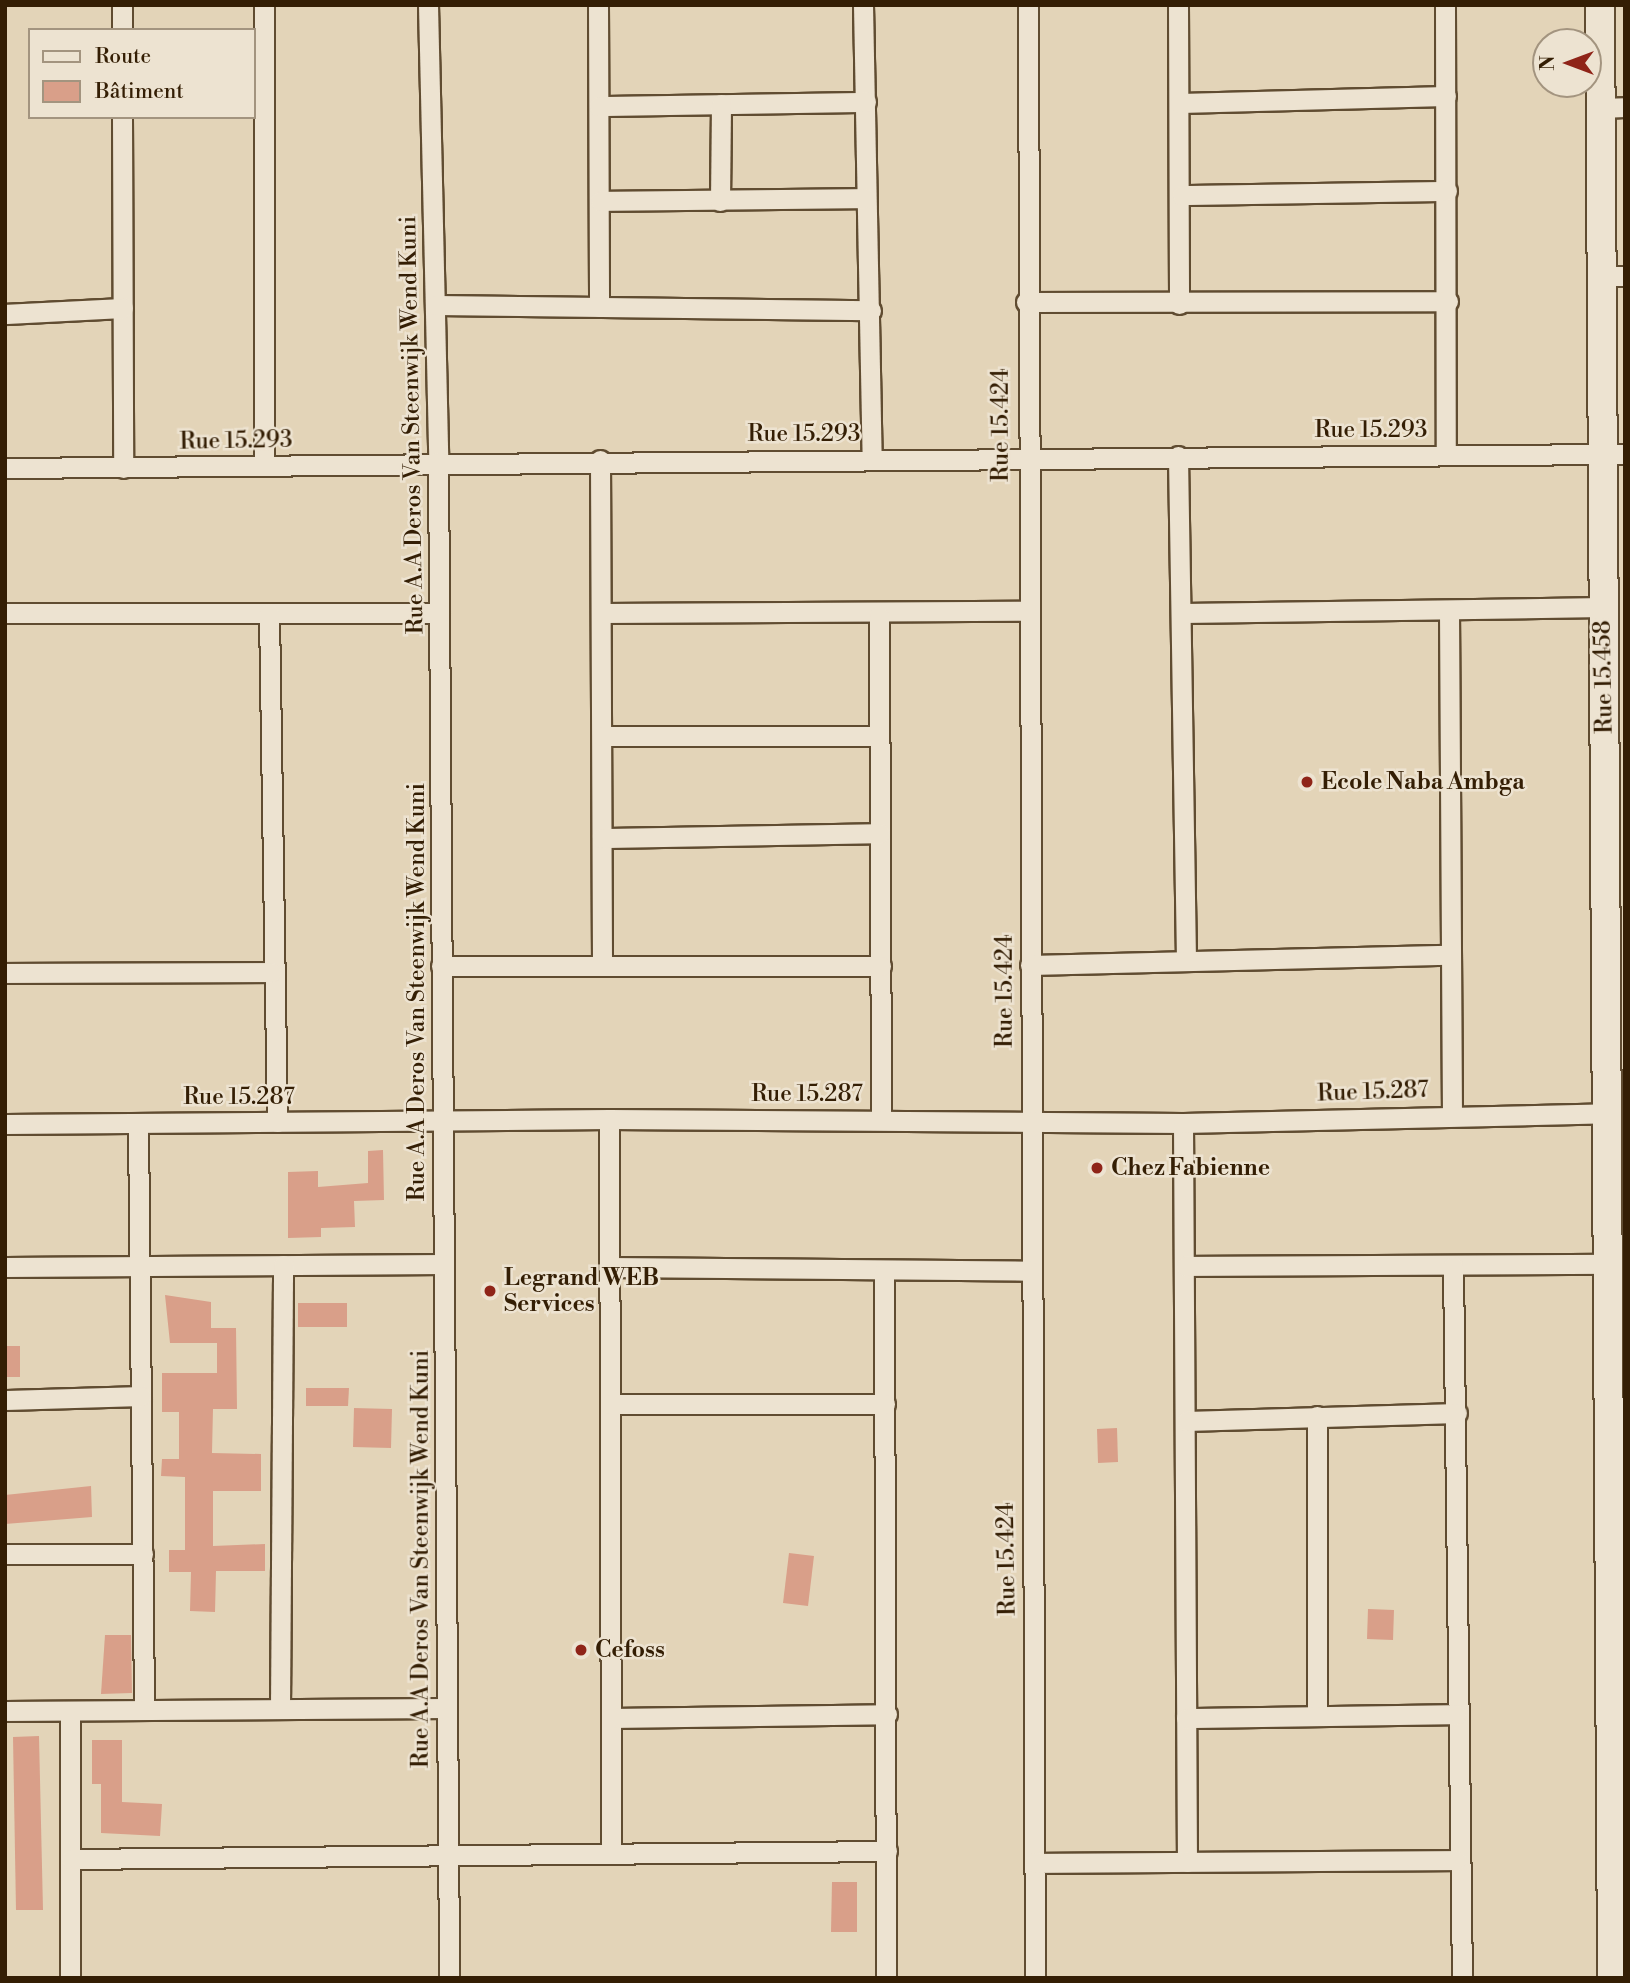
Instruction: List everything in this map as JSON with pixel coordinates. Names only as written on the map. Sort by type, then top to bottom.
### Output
[{"type":"main road","name":"Rue 15.458","points":[[1600,5],[1613,108],[1614,454],[1611,624],[1615,828],[1608,1113],[1616,1148],[1608,1264],[1616,1292],[1617,1831],[1612,1978]]},
{"type":"street","points":[[122,5],[122,28]]},
{"type":"street","points":[[264,5],[264,465]]},
{"type":"street","name":"Rue A.A Deros Van Steenwijk Wend Kuni","points":[[429,5],[438,462],[449,1978]]},
{"type":"street","points":[[598,5],[599,307]]},
{"type":"street","points":[[863,5],[873,458]]},
{"type":"street","name":"Rue 15.424","points":[[1028,5],[1028,1271],[1035,1978]]},
{"type":"street","points":[[1178,5],[1182,195],[1179,304]]},
{"type":"street","points":[[1445,5],[1448,301],[1446,454]]},
{"type":"street","points":[[1180,103],[1446,96]]},
{"type":"street","points":[[599,106],[866,102]]},
{"type":"street","points":[[720,201],[721,104]]},
{"type":"street","points":[[122,119],[123,468]]},
{"type":"street","points":[[1182,195],[1447,191]]},
{"type":"street","points":[[600,201],[866,198]]},
{"type":"street","points":[[1026,302],[1179,304],[1448,301]]},
{"type":"street","points":[[436,305],[871,310]]},
{"type":"street","points":[[5,314],[122,308]]},
{"type":"street","name":"Rue 15.293","points":[[5,468],[600,460],[1614,454]]},
{"type":"street","points":[[1178,456],[1186,960]]},
{"type":"street","points":[[600,460],[603,613],[602,966]]},
{"type":"street","points":[[603,613],[879,615],[1026,611]]},
{"type":"street","points":[[1182,613],[1450,611],[1611,624]]},
{"type":"street","points":[[1450,611],[1448,955],[1452,1114]]},
{"type":"street","points":[[5,613],[439,613]]},
{"type":"street","points":[[269,613],[271,972],[276,1122]]},
{"type":"street","points":[[879,615],[881,1119]]},
{"type":"street","points":[[602,736],[878,736]]},
{"type":"street","points":[[602,838],[880,833]]},
{"type":"street","points":[[1030,965],[1448,955]]},
{"type":"street","points":[[441,966],[881,966]]},
{"type":"street","points":[[5,973],[271,972]]},
{"type":"street","name":"Rue 15.287","points":[[5,1124],[609,1119],[1182,1123],[1452,1114],[1608,1113]]},
{"type":"street","points":[[609,1119],[611,1854]]},
{"type":"street","points":[[138,1123],[144,1710]]},
{"type":"street","points":[[1182,1123],[1186,1266],[1187,1862]]},
{"type":"street","points":[[5,1267],[444,1264]]},
{"type":"street","points":[[1186,1266],[1608,1264]]},
{"type":"street","points":[[281,1708],[283,1265]]},
{"type":"street","points":[[1453,1266],[1457,1413],[1456,1860],[1462,1978]]},
{"type":"street","points":[[609,1267],[884,1273],[1028,1271]]},
{"type":"street","points":[[884,1273],[886,1978]]},
{"type":"street","points":[[5,1399],[141,1396]]},
{"type":"street","points":[[610,1404],[886,1404]]},
{"type":"street","points":[[1187,1421],[1457,1413]]},
{"type":"street","points":[[1317,1416],[1317,1716]]},
{"type":"street","points":[[5,1554],[143,1554]]},
{"type":"street","points":[[5,1712],[446,1708]]},
{"type":"street","points":[[69,1711],[70,1978]]},
{"type":"street","points":[[611,1718],[887,1714]]},
{"type":"street","points":[[1186,1718],[1456,1714]]},
{"type":"street","points":[[71,1859],[887,1852]]},
{"type":"street","points":[[1035,1863],[1456,1860]]},
{"type":"building","points":[[383,1150],[384,1200],[354,1201],[355,1227],[321,1228],[321,1237],[288,1238],[288,1172],[318,1171],[318,1187],[368,1183],[368,1151]]},
{"type":"building","points":[[165,1295],[211,1302],[211,1328],[236,1328],[237,1409],[213,1409],[212,1453],[261,1454],[261,1491],[213,1491],[213,1546],[265,1544],[265,1571],[216,1571],[215,1612],[190,1611],[191,1572],[169,1572],[169,1550],[185,1550],[185,1477],[161,1476],[162,1459],[179,1459],[179,1412],[162,1412],[162,1373],[217,1373],[217,1343],[170,1343]]},
{"type":"building","points":[[298,1303],[347,1303],[347,1327],[298,1327]]},
{"type":"building","points":[[5,1346],[20,1346],[20,1377],[5,1377]]},
{"type":"building","points":[[306,1388],[349,1388],[348,1406],[306,1406]]},
{"type":"building","points":[[354,1408],[392,1409],[391,1448],[353,1447]]},
{"type":"building","points":[[1117,1428],[1118,1462],[1098,1463],[1097,1429]]},
{"type":"building","points":[[91,1486],[92,1517],[5,1524],[5,1495]]},
{"type":"building","points":[[789,1553],[814,1556],[808,1606],[783,1603]]},
{"type":"building","points":[[1368,1609],[1394,1610],[1393,1640],[1367,1639]]},
{"type":"building","points":[[105,1635],[131,1635],[132,1693],[101,1694]]},
{"type":"building","points":[[39,1736],[43,1910],[16,1910],[13,1737]]},
{"type":"building","points":[[92,1740],[122,1740],[122,1802],[162,1804],[160,1836],[101,1833],[101,1784],[92,1784]]},
{"type":"building","points":[[832,1882],[857,1882],[857,1932],[831,1932]]},
{"type":"place","name":"Ecole Naba Ambga","points":[[1307,782]]},
{"type":"place","name":"Chez Fabienne","points":[[1097,1168]]},
{"type":"place","name":"Legrand WEB Services","points":[[490,1291]]},
{"type":"place","name":"Cefoss","points":[[581,1650]]}]
